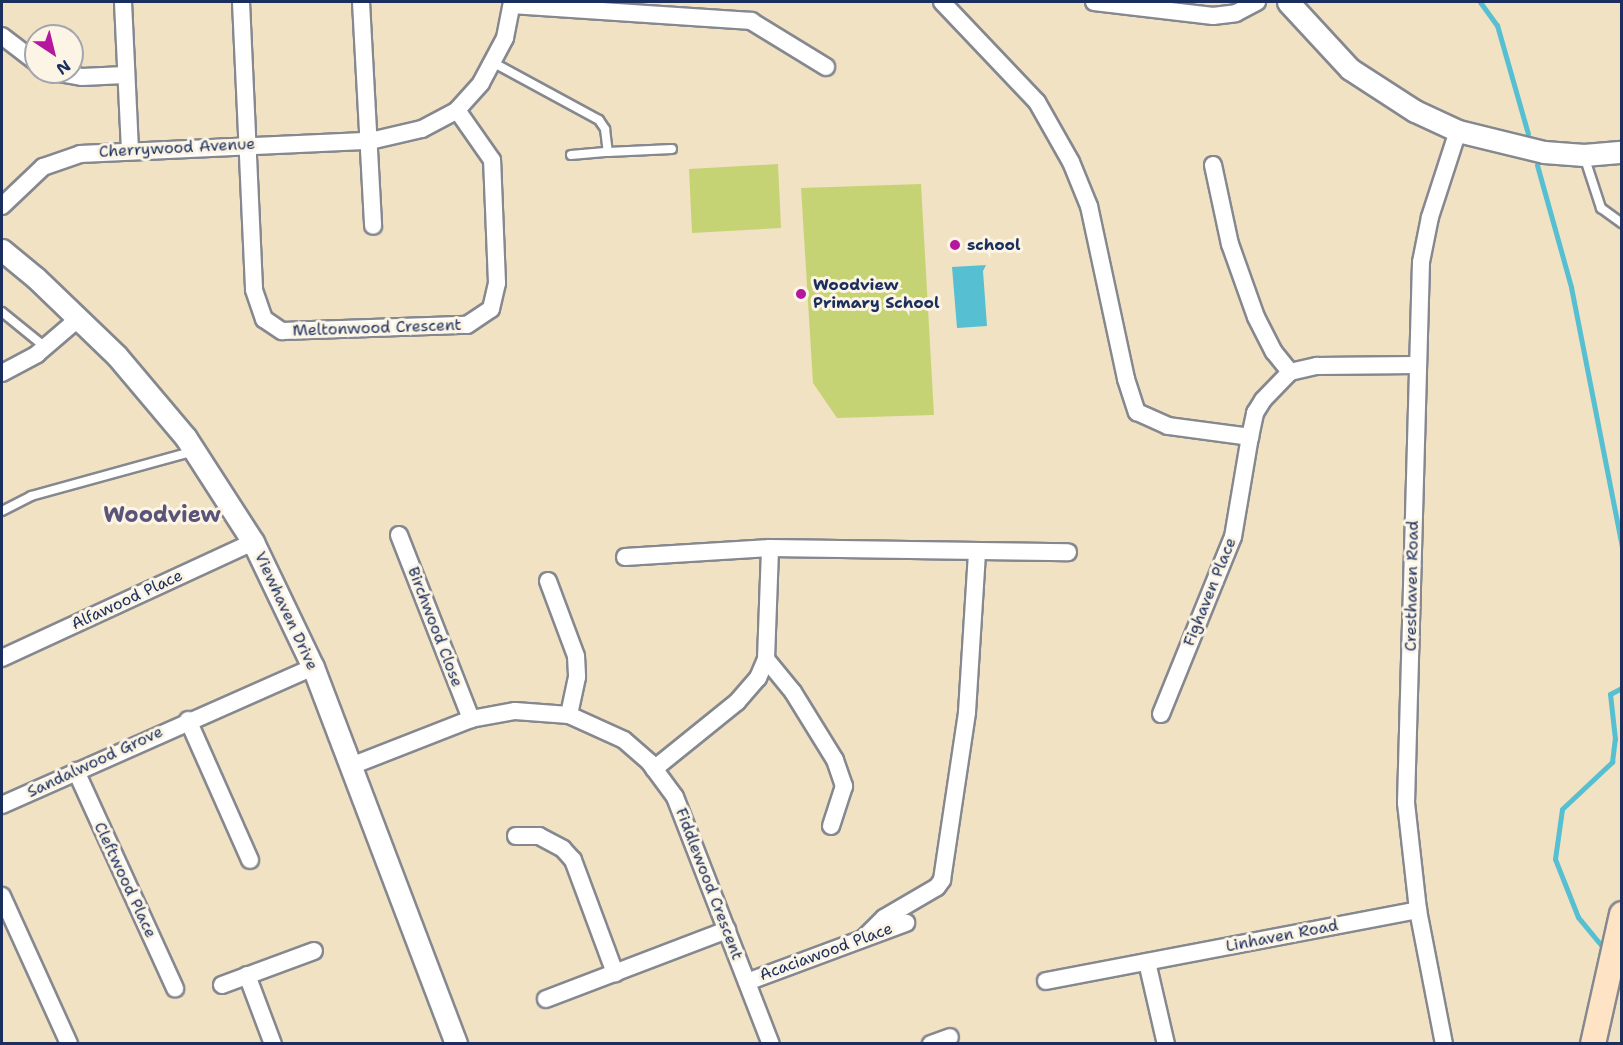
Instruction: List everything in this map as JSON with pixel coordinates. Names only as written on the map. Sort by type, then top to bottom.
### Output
[{"type":"main road","points":[[1593,1044],[1610,953],[1622,914]]},
{"type":"street","points":[[123,2],[130,149]]},
{"type":"street","points":[[241,2],[249,144]]},
{"type":"street","points":[[361,2],[373,226]]},
{"type":"street","points":[[942,2],[1037,102],[1071,162],[1089,206],[1126,379],[1137,412],[1168,426],[1250,437]]},
{"type":"street","points":[[1094,2],[1227,16],[1257,2]]},
{"type":"street","points":[[1288,2],[1350,69],[1415,111],[1458,131],[1504,144],[1584,155],[1622,152]]},
{"type":"street","points":[[512,3],[622,6],[752,21],[826,68]]},
{"type":"street","name":"Cherrywood Avenue","points":[[2,206],[43,167],[80,154],[130,149],[369,141],[422,129],[457,110],[494,63],[505,38],[512,3]]},
{"type":"street","points":[[2,36],[24,53]]},
{"type":"street","points":[[84,77],[125,75]]},
{"type":"street","name":"Meltonwood Crescent","points":[[249,144],[254,290],[258,307],[272,326],[282,331],[301,332],[467,325],[484,315],[496,298],[494,176],[488,151],[457,110]]},
{"type":"street","name":"Cresthaven Road","points":[[1444,1044],[1418,910],[1406,802],[1417,365],[1424,243],[1458,131]]},
{"type":"street","points":[[1213,165],[1230,244],[1256,317],[1274,352],[1290,372],[1341,364],[1417,365]]},
{"type":"street","name":"Viewhaven Drive","points":[[2,250],[79,318],[117,356],[195,451],[253,542],[313,667],[456,1044]]},
{"type":"street","points":[[2,373],[46,348],[79,318]]},
{"type":"street","name":"Fighaven Place","points":[[1161,714],[1233,537],[1250,437],[1259,407],[1290,372]]},
{"type":"street","name":"Birchwood Close","points":[[399,535],[471,719]]},
{"type":"street","name":"Alfawood Place","points":[[2,658],[253,542]]},
{"type":"street","points":[[654,769],[737,702],[758,678],[766,659],[770,548]]},
{"type":"street","points":[[625,557],[770,548],[1068,552]]},
{"type":"street","points":[[864,938],[884,918],[937,887],[942,880],[967,712],[977,552]]},
{"type":"street","points":[[548,581],[576,657],[577,677],[569,715]]},
{"type":"street","points":[[766,659],[812,719],[835,760],[844,786],[831,826]]},
{"type":"street","name":"Sandalwood Grove","points":[[2,805],[188,720],[313,667]]},
{"type":"street","name":"Fiddlewood Crescent","points":[[351,766],[471,719],[515,711],[569,715],[624,740],[654,769],[675,797],[770,1043]]},
{"type":"street","points":[[188,720],[250,860]]},
{"type":"street","name":"Cleftwood Place","points":[[76,771],[175,988]]},
{"type":"street","points":[[516,836],[539,836],[563,849],[573,860],[615,973]]},
{"type":"street","points":[[2,896],[69,1044]]},
{"type":"street","name":"Linhaven Road","points":[[1046,981],[1418,910]]},
{"type":"street","name":"Acaciawood Place","points":[[747,982],[906,922]]},
{"type":"street","points":[[546,999],[727,930]]},
{"type":"street","points":[[222,985],[314,951]]},
{"type":"street","points":[[1147,962],[1166,1044]]},
{"type":"street","points":[[247,975],[273,1044]]},
{"type":"street","points":[[931,1044],[950,1037]]},
{"type":"lane","points":[[494,63],[599,120],[605,129],[608,152]]},
{"type":"lane","points":[[571,155],[672,149]]},
{"type":"lane","points":[[1584,155],[1601,208],[1622,223]]},
{"type":"lane","points":[[2,312],[46,348]]},
{"type":"lane","points":[[2,511],[31,496],[195,451]]},
{"type":"green space","points":[[778,164],[781,228],[692,233],[689,169]]},
{"type":"green space","points":[[921,184],[934,415],[837,418],[813,383],[801,188]]},
{"type":"water","points":[[986,265],[983,271],[987,326],[957,328],[952,267]]},
{"type":"waterway","points":[[1480,2],[1497,25],[1528,134]]},
{"type":"waterway","points":[[1537,165],[1571,287],[1622,548]]},
{"type":"waterway","points":[[1606,951],[1578,917],[1555,859],[1562,809],[1612,762],[1615,739],[1610,694],[1622,688]]},
{"type":"place","name":"school","points":[[955,245]]},
{"type":"place","name":"Woodview Primary School","points":[[801,294]]},
{"type":"district","name":"Woodview","points":[[162,515]]}]
